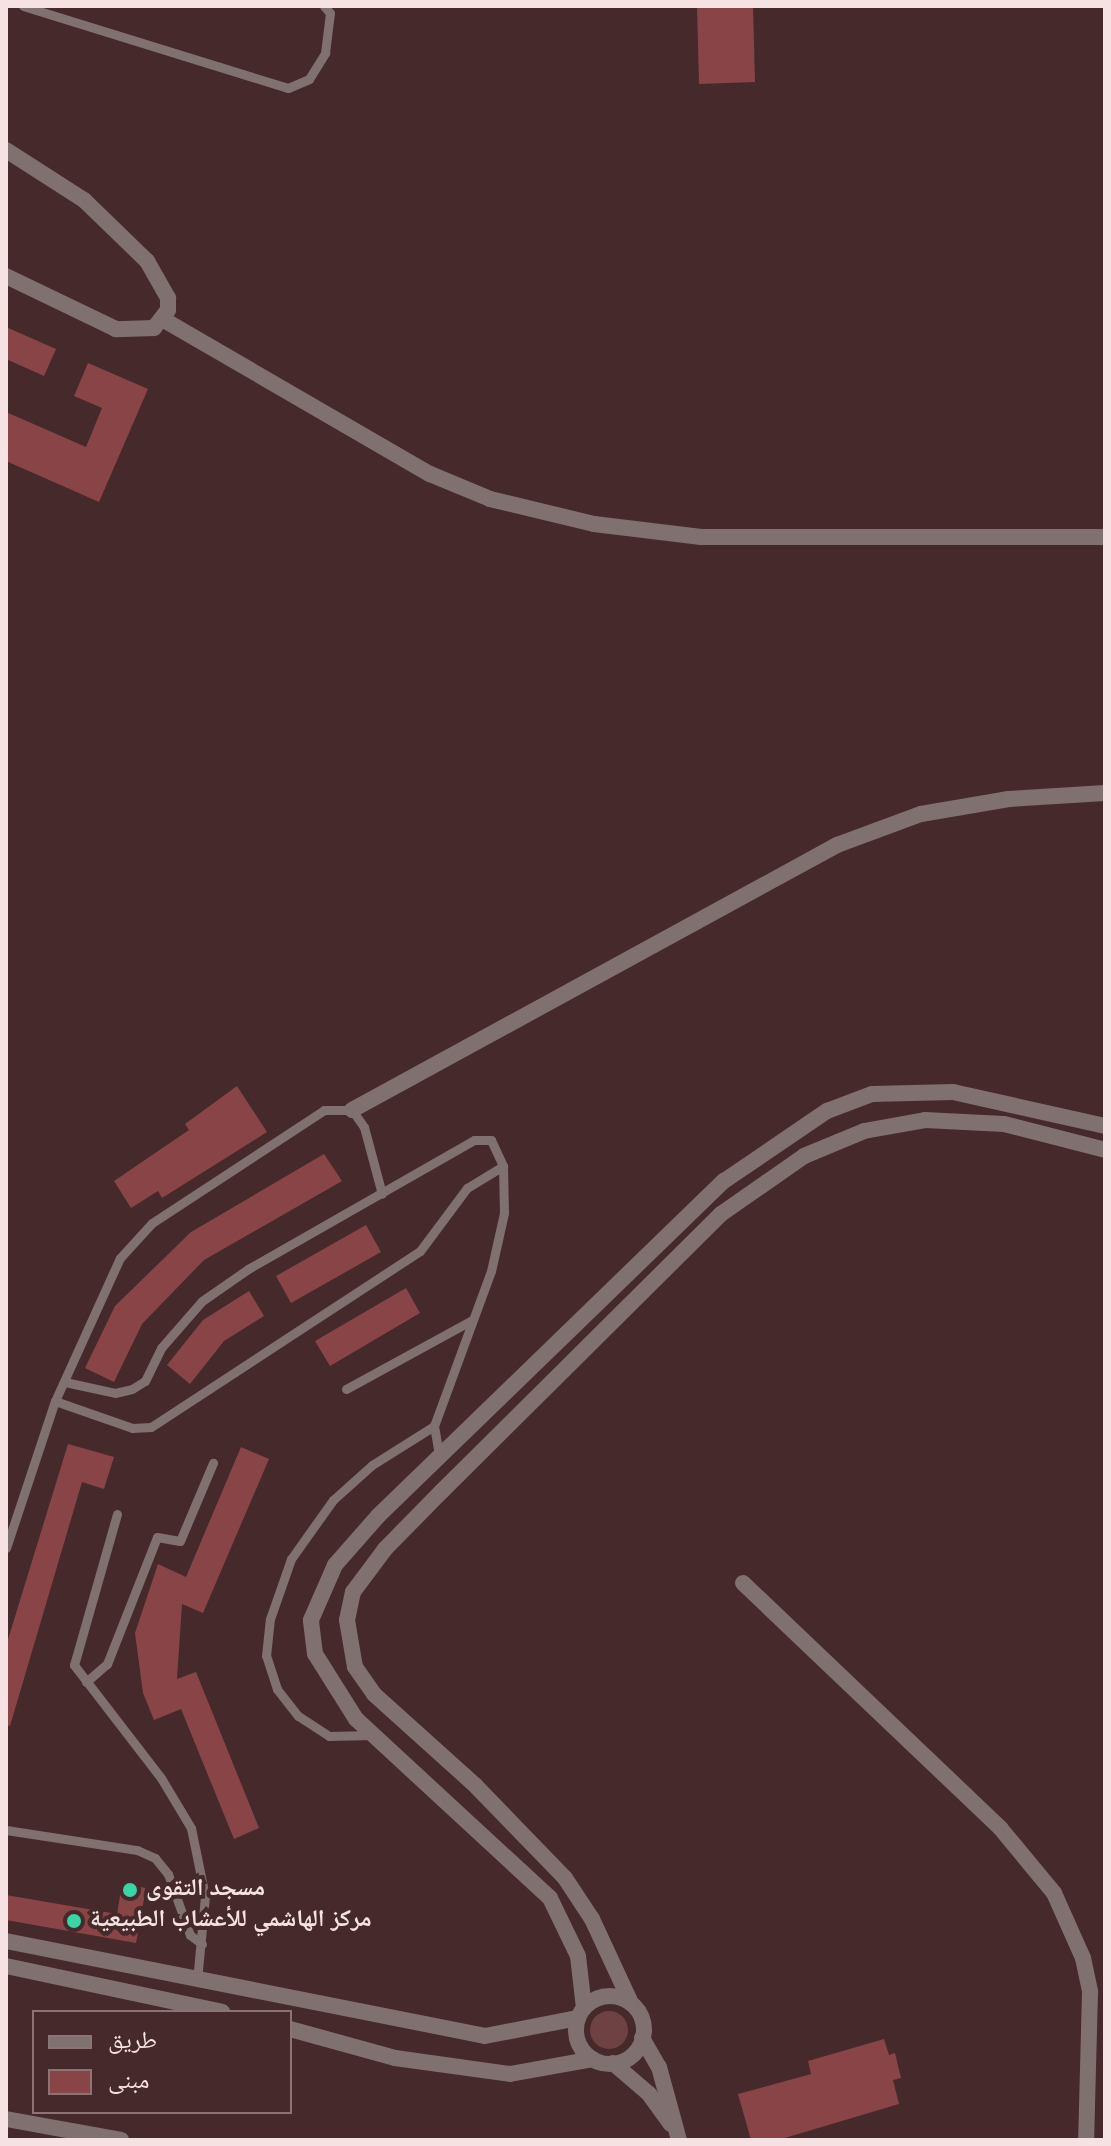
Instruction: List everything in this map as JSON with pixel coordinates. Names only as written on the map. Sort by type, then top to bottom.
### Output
[{"type":"street","points":[[6,150],[84,200],[147,261],[168,298],[164,320]]},
{"type":"street","points":[[6,276],[116,329],[135,332],[164,320]]},
{"type":"street","points":[[164,320],[430,474],[490,499],[594,524],[701,537],[1105,537]]},
{"type":"street","points":[[352,1110],[837,845],[921,814],[1009,799],[1105,793]]},
{"type":"street","points":[[593,2059],[578,2041],[581,2013],[578,1956],[550,1898],[356,1719],[315,1654],[311,1620],[335,1565],[724,1181],[827,1111],[872,1094],[953,1092],[1105,1126]]},
{"type":"street","points":[[678,2136],[659,2067],[642,2038],[641,2019],[592,1919],[565,1878],[476,1786],[374,1694],[355,1667],[347,1620],[353,1592],[385,1549],[721,1214],[804,1156],[864,1131],[925,1120],[1004,1124],[1105,1150]]},
{"type":"street","points":[[743,1583],[1001,1829],[1054,1893],[1083,1958],[1090,1992],[1086,2140]]},
{"type":"street","points":[[6,1941],[197,1982],[485,2036],[581,2013],[601,1997],[631,2003]]},
{"type":"street","points":[[6,1966],[213,2010]]},
{"type":"street","points":[[292,2030],[395,2058],[510,2074],[593,2059],[613,2063],[649,2094],[678,2136]]},
{"type":"street","points":[[613,2063],[635,2052],[642,2038]]},
{"type":"street","points":[[6,2119],[121,2140]]},
{"type":"lane","points":[[23,6],[288,88],[309,79],[325,53],[330,13],[324,6]]},
{"type":"lane","points":[[6,1548],[55,1401],[120,1258],[152,1223],[295,1126],[324,1110],[352,1110],[364,1127],[382,1194]]},
{"type":"lane","points":[[65,1382],[115,1393],[132,1389],[145,1381],[161,1348],[202,1301],[248,1269],[474,1140],[491,1140],[503,1166],[504,1213],[491,1271],[434,1426],[440,1459]]},
{"type":"lane","points":[[55,1401],[132,1428],[151,1427],[420,1251],[467,1188],[503,1166]]},
{"type":"lane","points":[[346,1389],[472,1320]]},
{"type":"lane","points":[[373,1735],[329,1736],[298,1716],[277,1689],[266,1656],[270,1619],[291,1559],[333,1500],[354,1478],[434,1426]]},
{"type":"lane","points":[[86,1682],[107,1664],[157,1537],[180,1541],[213,1463]]},
{"type":"lane","points":[[117,1514],[74,1665],[161,1778],[191,1828],[203,1870],[202,1944],[197,1982]]},
{"type":"lane","points":[[6,1830],[137,1850],[155,1858],[168,1874],[190,1935],[202,1944]]},
{"type":"shaded area","points":[[609,2011],[623,2016],[628,2030],[623,2044],[609,2049],[595,2044],[590,2030],[595,2016]]},
{"type":"building","points":[[697,6],[753,6],[755,82],[699,84]]},
{"type":"building","points":[[6,327],[56,349],[44,376],[6,359]]},
{"type":"building","points":[[88,363],[148,389],[99,502],[6,461],[6,412],[86,447],[102,408],[74,396]]},
{"type":"building","points":[[237,1086],[267,1132],[162,1198],[158,1191],[131,1208],[114,1181],[189,1130],[185,1124]]},
{"type":"building","points":[[324,1154],[342,1181],[204,1260],[142,1324],[114,1382],[85,1368],[115,1306],[191,1232]]},
{"type":"building","points":[[366,1225],[381,1252],[291,1303],[276,1276]]},
{"type":"building","points":[[406,1288],[420,1313],[330,1366],[315,1341]]},
{"type":"building","points":[[249,1291],[264,1316],[224,1341],[190,1384],[167,1365],[203,1320]]},
{"type":"building","points":[[68,1444],[114,1457],[104,1489],[82,1482],[10,1726],[6,1725],[6,1646]]},
{"type":"building","points":[[241,1447],[269,1459],[203,1613],[182,1604],[177,1679],[196,1672],[259,1828],[234,1839],[181,1709],[154,1720],[143,1693],[135,1633],[158,1564],[186,1577]]},
{"type":"building","points":[[122,1884],[146,1888],[136,1943],[6,1920],[6,1895],[117,1914]]},
{"type":"building","points":[[884,2039],[889,2055],[895,2053],[901,2078],[893,2080],[899,2104],[778,2140],[751,2140],[738,2094],[811,2074],[808,2061]]},
{"type":"place","name":"مسجد التقوى","points":[[130,1890]]},
{"type":"place","name":"مركز الهاشمي للأعشاب الطبيعية","points":[[74,1921]]}]
